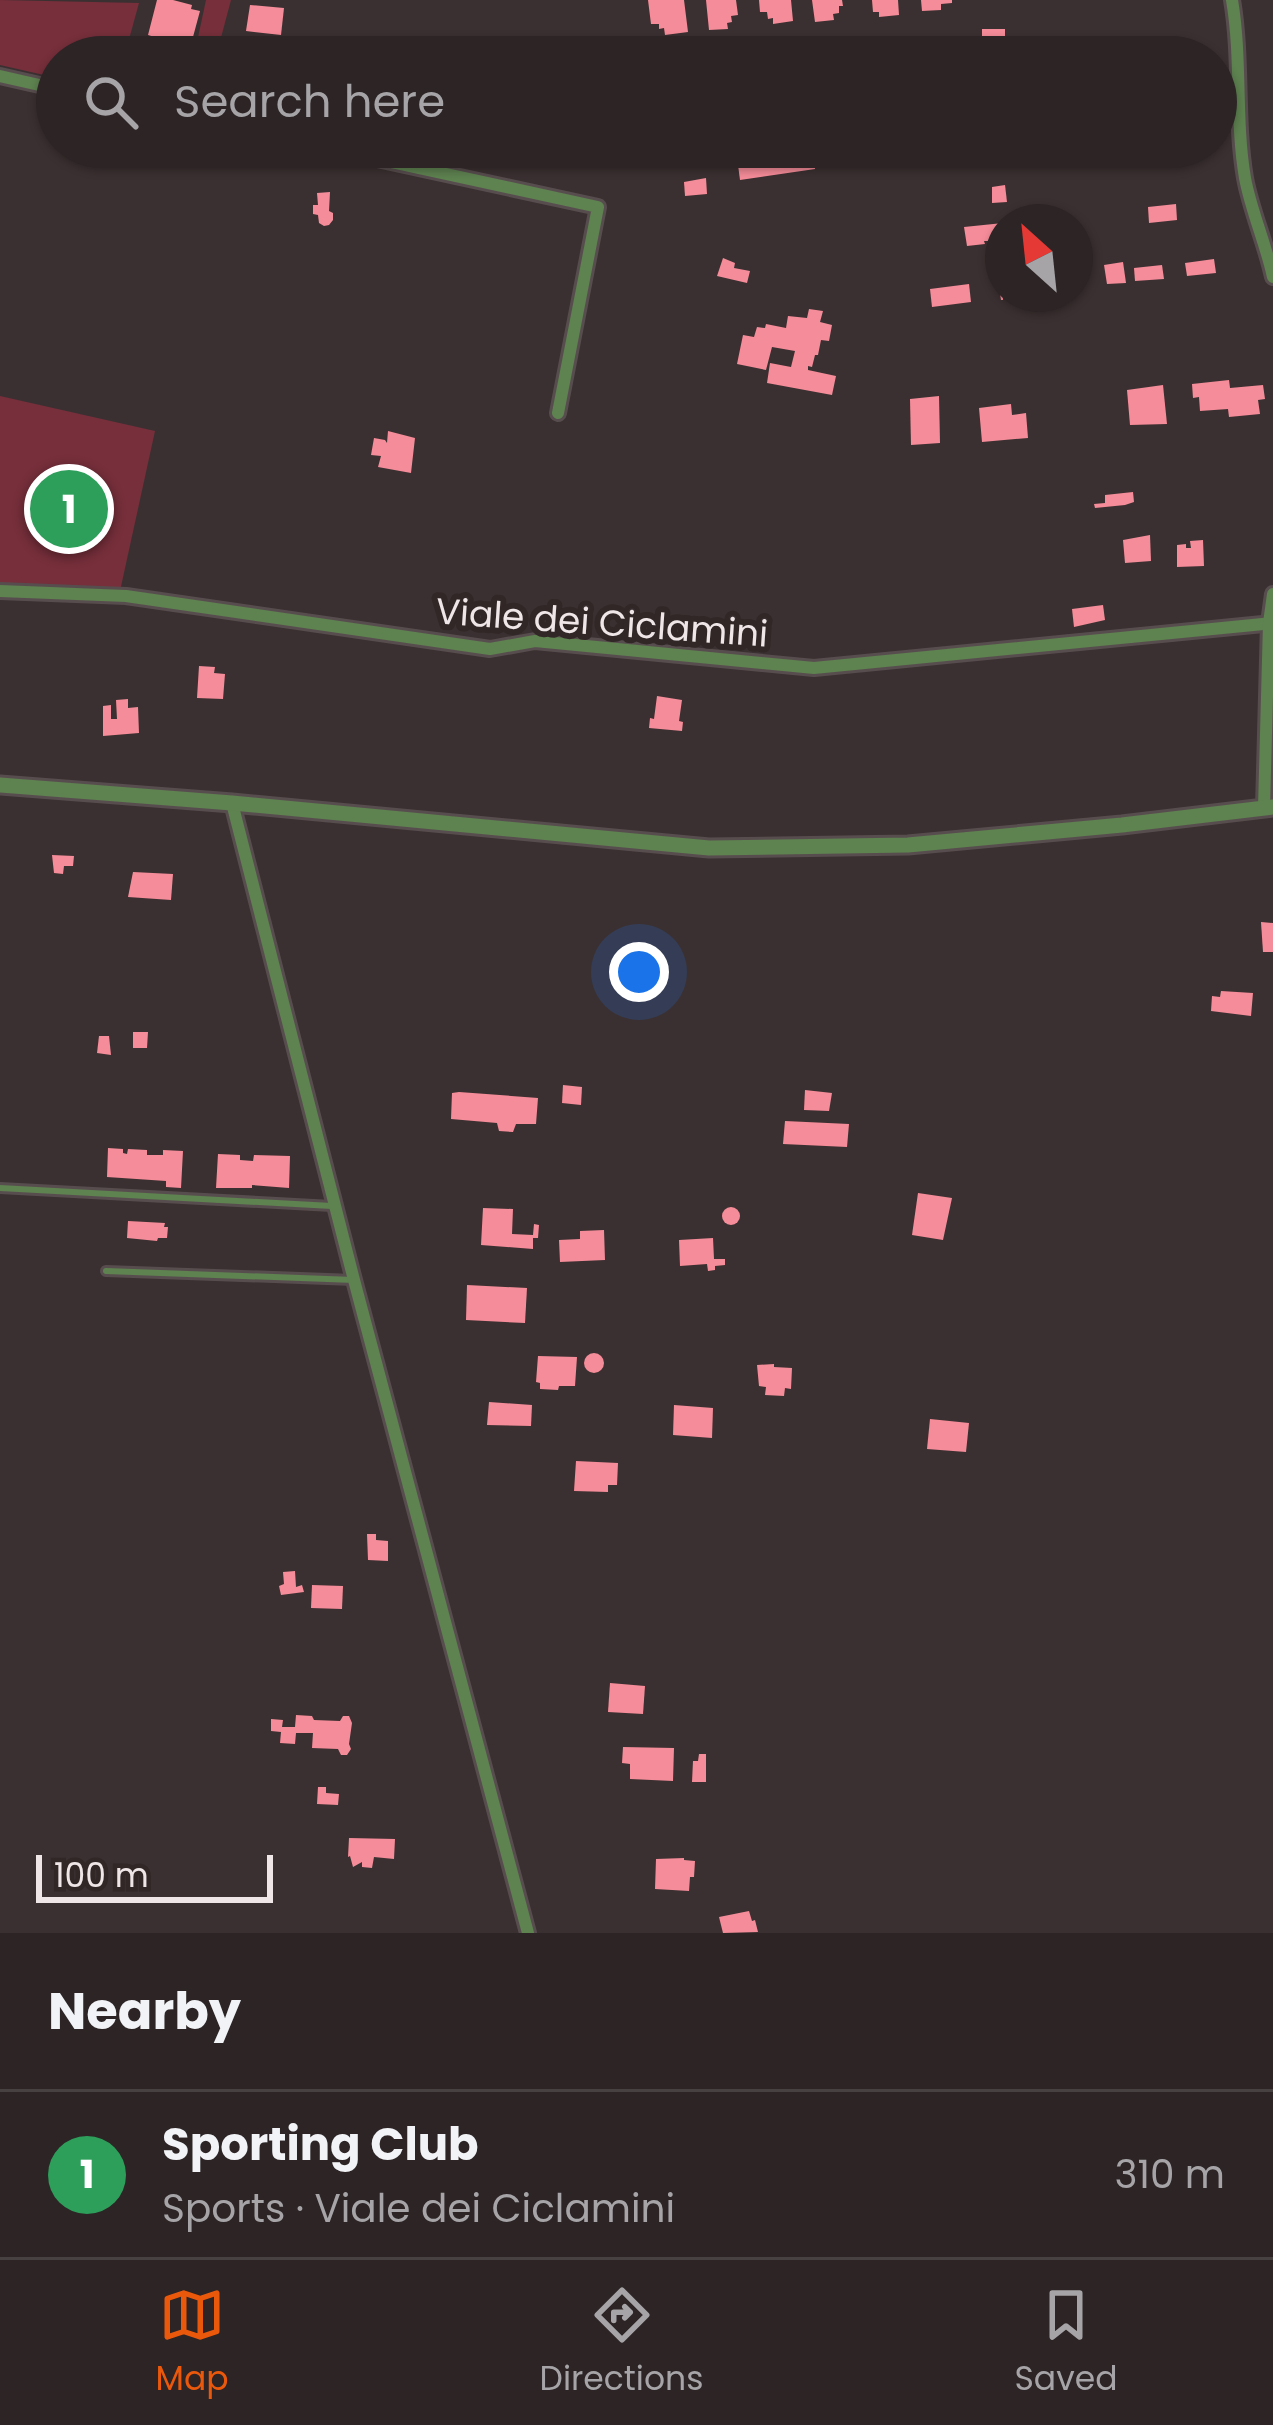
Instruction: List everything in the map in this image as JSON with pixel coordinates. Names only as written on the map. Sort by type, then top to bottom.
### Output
[{"type":"street","points":[[1232,0],[1237,36]]},
{"type":"street","points":[[1237,48],[1246,181],[1273,277]]},
{"type":"street","points":[[0,76],[36,84]]},
{"type":"street","points":[[417,168],[598,208],[558,413]]},
{"type":"street","name":"Viale dei Ciclamini","points":[[0,591],[126,596],[490,650],[535,641],[814,668],[1271,623]]},
{"type":"street","points":[[0,785],[709,848],[908,845],[1268,807],[1273,594]]},
{"type":"street","points":[[232,803],[528,1933]]},
{"type":"lane","points":[[0,1187],[336,1206]]},
{"type":"lane","points":[[106,1271],[354,1280]]},
{"type":"shaded area","points":[[0,0],[139,3],[130,36],[36,36],[36,73],[0,65]]},
{"type":"shaded area","points":[[206,0],[231,0],[221,36],[198,36]]},
{"type":"shaded area","points":[[0,396],[155,431],[120,591],[0,586]]},
{"type":"building","points":[[157,0],[173,0],[200,11],[193,36],[148,35]]},
{"type":"building","points":[[648,0],[684,0],[688,32],[665,35],[659,24],[651,24]]},
{"type":"building","points":[[706,0],[736,0],[738,15],[731,16],[728,29],[709,30]]},
{"type":"building","points":[[759,0],[791,0],[793,21],[773,24],[767,12],[760,12]]},
{"type":"building","points":[[812,0],[842,0],[843,6],[833,14],[834,20],[815,22]]},
{"type":"building","points":[[872,0],[898,0],[899,15],[879,17],[879,12],[873,12]]},
{"type":"building","points":[[921,0],[952,3],[941,4],[941,10],[922,11]]},
{"type":"building","points":[[250,5],[284,8],[281,35],[246,31]]},
{"type":"building","points":[[982,29],[1005,29],[1005,36],[982,36]]},
{"type":"building","points":[[738,168],[815,168],[815,169],[740,180]]},
{"type":"building","points":[[706,178],[707,194],[685,196],[684,182]]},
{"type":"building","points":[[1005,185],[1007,202],[992,203],[992,187]]},
{"type":"building","points":[[330,192],[333,220],[324,226],[313,214],[313,205],[318,205],[317,193]]},
{"type":"building","points":[[1176,204],[1177,220],[1149,223],[1148,207]]},
{"type":"building","points":[[985,225],[985,244],[967,246],[964,227]]},
{"type":"building","points":[[723,258],[735,263],[734,268],[750,271],[747,283],[717,276]]},
{"type":"building","points":[[1214,259],[1216,273],[1187,276],[1185,263]]},
{"type":"building","points":[[1123,262],[1126,283],[1107,284],[1104,265]]},
{"type":"building","points":[[1162,265],[1164,279],[1135,281],[1134,268]]},
{"type":"building","points":[[969,284],[971,302],[932,307],[930,289]]},
{"type":"building","points":[[809,309],[823,311],[820,322],[832,325],[829,341],[821,340],[808,370],[836,376],[832,395],[767,383],[770,363],[791,367],[795,351],[772,347],[766,370],[737,364],[743,335],[754,337],[757,327],[766,324],[786,328],[788,316],[807,318]]},
{"type":"building","points":[[1229,380],[1230,388],[1263,385],[1260,414],[1229,417],[1228,409],[1200,411],[1192,384]]},
{"type":"building","points":[[1163,385],[1167,424],[1130,425],[1127,390]]},
{"type":"building","points":[[939,396],[940,443],[911,445],[910,399]]},
{"type":"building","points":[[1011,404],[1012,415],[1026,413],[1028,438],[982,442],[979,408]]},
{"type":"building","points":[[388,431],[415,438],[411,473],[378,467],[381,456],[371,455],[374,438],[387,443]]},
{"type":"building","points":[[1133,492],[1134,502],[1095,508],[1094,504],[1105,503],[1105,495]]},
{"type":"building","points":[[1150,535],[1151,561],[1125,563],[1123,540]]},
{"type":"building","points":[[1203,540],[1204,566],[1177,567],[1177,545],[1191,548],[1190,541]]},
{"type":"building","points":[[1103,605],[1105,620],[1074,627],[1072,609]]},
{"type":"building","points":[[199,666],[215,667],[214,673],[225,674],[223,699],[197,698]]},
{"type":"building","points":[[657,696],[682,700],[682,731],[649,728]]},
{"type":"building","points":[[128,699],[128,708],[138,707],[139,733],[103,736],[103,706],[111,705],[111,719],[117,719],[116,700]]},
{"type":"building","points":[[52,855],[74,856],[73,866],[64,866],[63,874],[54,873]]},
{"type":"building","points":[[133,872],[173,874],[171,900],[128,897]]},
{"type":"building","points":[[1261,922],[1273,923],[1273,952],[1263,952]]},
{"type":"building","points":[[1221,991],[1253,993],[1251,1016],[1211,1011],[1212,996],[1220,997]]},
{"type":"building","points":[[133,1032],[148,1032],[147,1048],[133,1048]]},
{"type":"building","points":[[99,1036],[109,1036],[111,1055],[97,1053]]},
{"type":"building","points":[[563,1085],[582,1087],[581,1105],[562,1103]]},
{"type":"building","points":[[805,1090],[832,1093],[829,1111],[804,1110]]},
{"type":"building","points":[[452,1093],[538,1098],[536,1124],[516,1124],[513,1132],[499,1131],[497,1123],[451,1119]]},
{"type":"building","points":[[785,1121],[849,1124],[847,1147],[783,1144]]},
{"type":"building","points":[[108,1148],[127,1154],[128,1149],[147,1150],[147,1155],[183,1151],[181,1188],[166,1187],[166,1181],[107,1177]]},
{"type":"building","points":[[218,1154],[253,1161],[254,1155],[290,1156],[289,1188],[216,1188]]},
{"type":"building","points":[[918,1193],[952,1198],[943,1240],[912,1235]]},
{"type":"building","points":[[731,1207],[740,1216],[731,1225],[722,1216]]},
{"type":"building","points":[[483,1208],[513,1209],[512,1234],[533,1235],[534,1224],[539,1225],[533,1249],[481,1245]]},
{"type":"building","points":[[128,1221],[165,1223],[167,1238],[127,1238]]},
{"type":"building","points":[[604,1230],[605,1260],[560,1262],[559,1240],[580,1239],[580,1231]]},
{"type":"building","points":[[713,1238],[714,1259],[725,1259],[725,1265],[708,1271],[707,1264],[680,1266],[679,1240]]},
{"type":"building","points":[[467,1285],[527,1288],[525,1323],[466,1320]]},
{"type":"building","points":[[594,1353],[604,1363],[594,1373],[584,1363]]},
{"type":"building","points":[[538,1356],[577,1357],[575,1386],[540,1389]]},
{"type":"building","points":[[757,1365],[792,1368],[791,1389],[785,1388],[784,1396],[765,1395],[766,1387],[759,1386]]},
{"type":"building","points":[[489,1402],[532,1405],[531,1426],[487,1425]]},
{"type":"building","points":[[674,1405],[713,1408],[712,1438],[673,1435]]},
{"type":"building","points":[[930,1419],[969,1423],[966,1452],[927,1449]]},
{"type":"building","points":[[576,1461],[618,1463],[617,1485],[608,1485],[608,1492],[574,1491]]},
{"type":"building","points":[[367,1534],[388,1541],[388,1561],[368,1560]]},
{"type":"building","points":[[295,1571],[296,1587],[302,1585],[304,1592],[281,1595],[283,1572]]},
{"type":"building","points":[[312,1585],[343,1586],[342,1609],[311,1608]]},
{"type":"building","points":[[610,1683],[645,1686],[643,1714],[608,1712]]},
{"type":"building","points":[[296,1715],[340,1721],[349,1716],[351,1749],[347,1755],[338,1749],[312,1748],[313,1733],[296,1733],[295,1744],[280,1743],[281,1732],[271,1731],[271,1719],[283,1720],[282,1727],[295,1727]]},
{"type":"building","points":[[623,1747],[674,1748],[673,1781],[630,1779],[630,1764],[622,1763]]},
{"type":"building","points":[[699,1754],[706,1754],[706,1782],[692,1782],[693,1761],[698,1761]]},
{"type":"building","points":[[318,1787],[339,1794],[338,1805],[317,1804]]},
{"type":"building","points":[[349,1838],[395,1839],[394,1859],[374,1857],[372,1868],[362,1867],[362,1862],[353,1867]]},
{"type":"building","points":[[656,1859],[695,1861],[689,1891],[655,1889]]},
{"type":"building","points":[[749,1911],[758,1932],[723,1933],[719,1917]]},
{"type":"place","name":"Sporting Club","points":[[69,509]]}]
